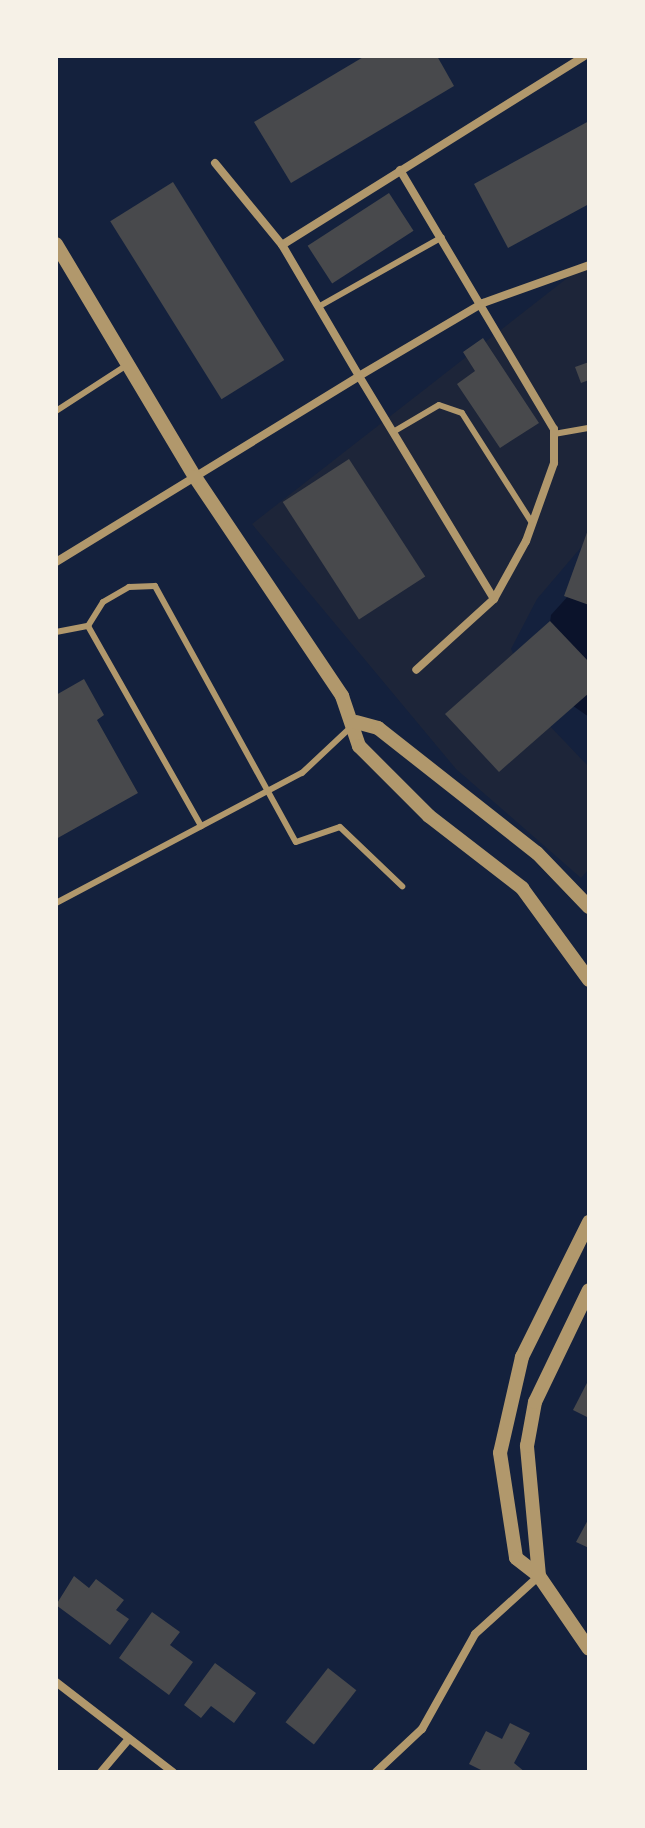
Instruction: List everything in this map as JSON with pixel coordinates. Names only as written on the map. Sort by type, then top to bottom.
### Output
[{"type":"street","points":[[282,245],[584,56]]},
{"type":"street","points":[[215,163],[282,245],[494,599]]},
{"type":"street","points":[[400,170],[483,303],[554,434],[554,463],[532,523],[494,599],[416,670]]},
{"type":"street","points":[[56,244],[195,477],[356,722],[359,746],[429,816],[531,897],[589,980]]},
{"type":"street","points":[[56,562],[483,303],[589,265]]},
{"type":"street","points":[[356,722],[378,728],[537,853],[589,907]]},
{"type":"street","points":[[589,1222],[507,1402],[504,1504],[516,1558],[539,1576],[589,1649]]},
{"type":"street","points":[[539,1576],[527,1446],[535,1402],[589,1290]]},
{"type":"street","points":[[376,1772],[422,1729],[475,1634],[539,1576]]},
{"type":"street","points":[[56,1682],[173,1772]]},
{"type":"street","points":[[101,1772],[128,1740]]},
{"type":"lane","points":[[318,307],[442,237]]},
{"type":"lane","points":[[56,411],[128,365]]},
{"type":"lane","points":[[393,432],[439,405],[462,413],[532,523]]},
{"type":"lane","points":[[554,434],[589,428]]},
{"type":"lane","points":[[56,632],[88,626],[106,599],[129,587],[155,586],[271,789],[276,816],[296,842],[340,827],[402,886]]},
{"type":"lane","points":[[88,626],[201,826]]},
{"type":"lane","points":[[56,903],[302,773],[356,722]]},
{"type":"shaded area","points":[[589,261],[589,538],[537,599],[511,649],[547,723],[589,767],[589,869],[581,878],[456,769],[252,524]]},
{"type":"shaded area","points":[[589,573],[589,717],[542,684],[551,615]]},
{"type":"building","points":[[365,56],[437,56],[454,86],[291,183],[254,122]]},
{"type":"building","points":[[589,121],[589,204],[508,248],[474,184]]},
{"type":"building","points":[[173,182],[284,360],[222,399],[110,221]]},
{"type":"building","points":[[389,193],[414,231],[332,284],[308,246]]},
{"type":"building","points":[[483,338],[539,423],[500,448],[457,384],[475,371],[463,352]]},
{"type":"building","points":[[589,362],[589,380],[581,383],[575,367]]},
{"type":"building","points":[[349,459],[425,576],[359,619],[283,502]]},
{"type":"building","points":[[589,527],[589,605],[564,596]]},
{"type":"building","points":[[550,621],[589,662],[589,693],[499,772],[445,714]]},
{"type":"building","points":[[84,679],[104,715],[97,720],[138,793],[56,839],[56,695]]},
{"type":"building","points":[[589,1379],[589,1418],[573,1410]]},
{"type":"building","points":[[589,1518],[589,1548],[576,1542]]},
{"type":"building","points":[[74,1576],[89,1588],[96,1579],[124,1600],[116,1610],[129,1619],[110,1645],[56,1605]]},
{"type":"building","points":[[152,1612],[180,1632],[170,1645],[193,1662],[169,1695],[119,1658]]},
{"type":"building","points":[[215,1663],[256,1693],[234,1723],[211,1706],[201,1718],[184,1705]]},
{"type":"building","points":[[328,1668],[356,1690],[314,1745],[286,1722]]},
{"type":"building","points":[[510,1723],[530,1733],[514,1763],[525,1772],[485,1772],[469,1764],[486,1731],[502,1739]]}]
